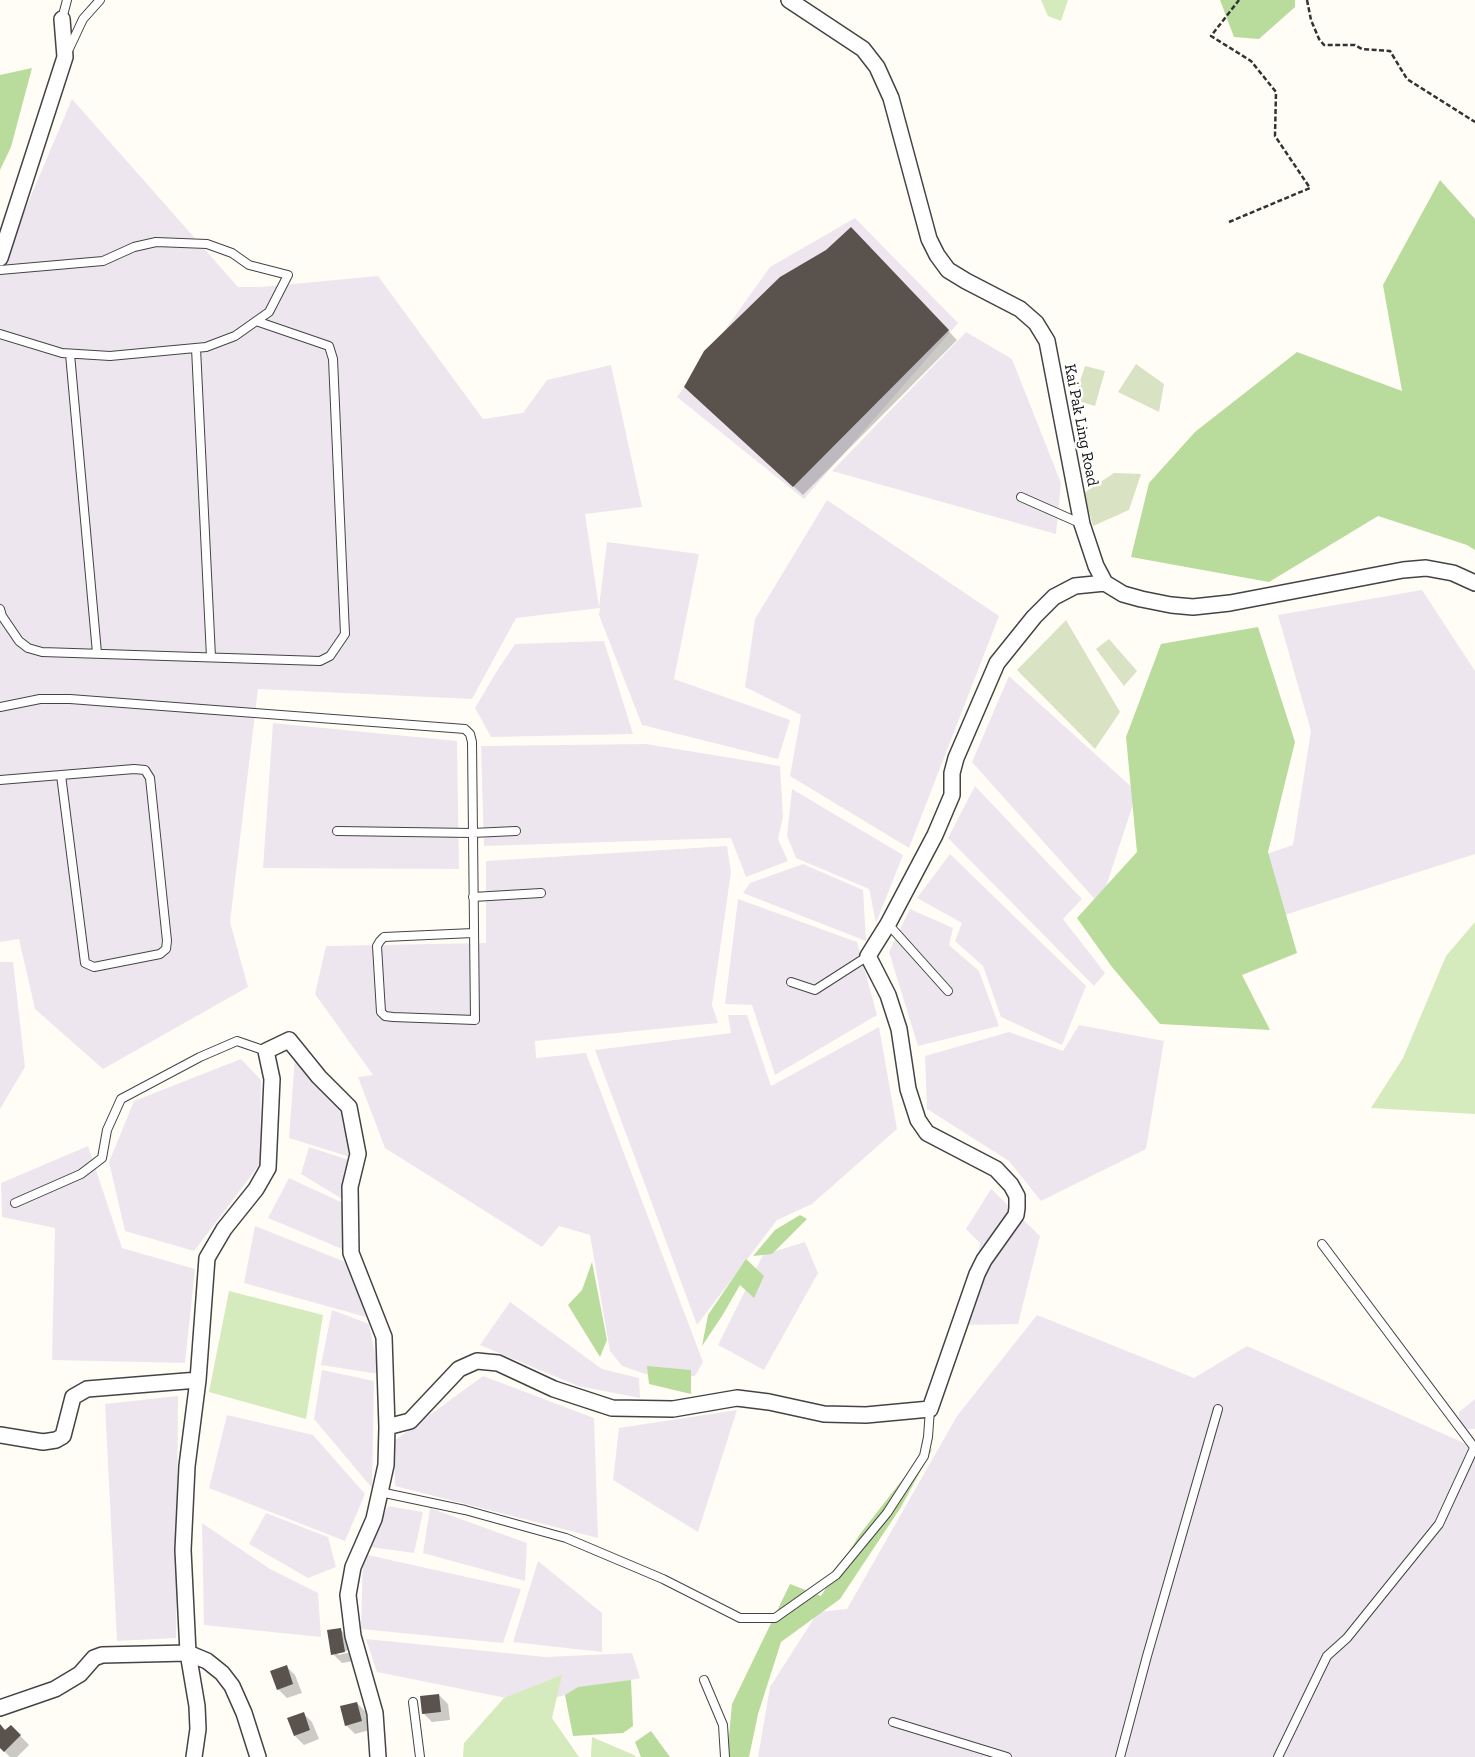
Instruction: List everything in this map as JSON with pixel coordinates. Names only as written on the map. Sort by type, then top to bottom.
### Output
[{"type":"street","name":"Kai Pak Ling Road","points":[[789,0],[862,49],[877,67],[891,98],[929,239],[937,255],[948,270],[1020,309],[1036,323],[1047,341],[1082,524],[1096,566],[1105,583]]},
{"type":"street","points":[[0,258],[65,57],[62,18]]},
{"type":"street","points":[[387,1427],[410,1421],[459,1369],[477,1361],[498,1363],[554,1389],[612,1408],[673,1409],[737,1398],[769,1402],[824,1414],[866,1415],[930,1408],[977,1274],[984,1260],[1016,1215],[1017,1196],[1012,1185],[996,1169],[927,1133],[918,1120],[908,1089],[899,1029],[888,995],[868,956],[888,924],[935,835],[952,795],[952,773],[956,758],[997,664],[1034,617],[1054,597],[1075,586],[1105,583],[1123,594],[1141,599],[1193,607],[1230,603],[1403,570],[1426,568],[1454,573],[1475,583]]},
{"type":"street","points":[[194,1757],[198,1729],[198,1706],[188,1653],[183,1550],[187,1466],[198,1380],[207,1258],[224,1228],[256,1189],[268,1168],[272,1079],[266,1051],[289,1040],[319,1078],[349,1107],[358,1154],[350,1187],[350,1253],[384,1337],[387,1427],[386,1465],[374,1519],[353,1567],[348,1595],[353,1636],[375,1713],[378,1757]]},
{"type":"street","points":[[0,1435],[43,1442],[56,1440],[63,1436],[73,1397],[87,1389],[198,1380]]},
{"type":"street","points":[[0,1708],[55,1689],[80,1674],[94,1658],[102,1655],[188,1653],[207,1661],[222,1673],[232,1686],[244,1713],[258,1757]]},
{"type":"lane","points":[[62,18],[66,0]]},
{"type":"lane","points":[[65,57],[83,19],[100,0]]},
{"type":"lane","points":[[0,270],[103,261],[134,247],[156,242],[207,244],[232,253],[249,265],[288,275],[269,312],[235,336],[206,347],[110,356],[70,354],[0,334]]},
{"type":"lane","points":[[0,609],[19,641],[28,648],[42,652],[320,661],[330,656],[345,634],[333,359],[329,346],[256,321]]},
{"type":"lane","points":[[196,348],[211,657]]},
{"type":"lane","points":[[70,354],[97,653]]},
{"type":"lane","points":[[1021,498],[1082,524]]},
{"type":"lane","points":[[0,707],[40,699],[70,699],[465,729],[470,734],[472,742],[475,1020],[393,1017],[385,1016],[381,1012],[377,946],[380,940],[384,937],[473,933]]},
{"type":"lane","points":[[0,780],[134,769],[144,770],[150,778],[167,941],[166,949],[160,954],[94,967],[85,963],[61,775]]},
{"type":"lane","points":[[337,831],[472,833],[516,831]]},
{"type":"lane","points":[[473,897],[541,893]]},
{"type":"lane","points":[[888,924],[948,991]]},
{"type":"lane","points":[[791,982],[815,990],[868,956]]},
{"type":"lane","points":[[15,1203],[80,1174],[102,1158],[107,1130],[121,1099],[200,1057],[237,1041],[266,1051]]},
{"type":"lane","points":[[1278,1757],[1327,1656],[1347,1638],[1440,1524],[1474,1446],[1322,1244]]},
{"type":"lane","points":[[380,1492],[465,1510],[566,1538],[663,1579],[740,1618],[775,1618],[836,1575],[887,1513],[924,1456],[930,1408]]},
{"type":"lane","points":[[1120,1757],[1218,1409]]},
{"type":"lane","points":[[704,1680],[723,1725],[725,1757]]},
{"type":"lane","points":[[413,1702],[420,1757]]},
{"type":"lane","points":[[893,1722],[1007,1757]]},
{"type":"path","points":[[1229,222],[1310,188],[1275,136],[1276,92],[1251,61],[1210,36],[1239,0]]},
{"type":"path","points":[[1307,0],[1311,20],[1319,40],[1324,45],[1354,45],[1362,49],[1390,51],[1407,79],[1475,122]]},
{"type":"shaded area","points":[[72,99],[238,287],[261,287],[378,276],[483,419],[523,413],[547,380],[611,365],[642,507],[585,514],[599,607],[607,542],[699,554],[674,679],[790,720],[778,759],[642,725],[599,615],[600,608],[516,618],[472,699],[258,689],[230,922],[248,987],[103,1069],[35,1009],[19,939],[0,942],[0,269]]},
{"type":"shaded area","points":[[855,218],[958,323],[804,499],[677,397],[770,267]]},
{"type":"shaded area","points":[[966,332],[1012,359],[1061,483],[1056,534],[832,471]]},
{"type":"shaded area","points":[[827,500],[999,616],[909,848],[790,776],[801,715],[745,687],[755,619]]},
{"type":"shaded area","points":[[1422,590],[1475,671],[1475,854],[1272,919],[1255,858],[1293,845],[1311,731],[1278,615]]},
{"type":"shaded area","points":[[604,641],[633,734],[491,737],[475,708],[515,644]]},
{"type":"shaded area","points":[[1009,676],[1137,792],[1100,905],[972,762]]},
{"type":"shaded area","points":[[273,723],[457,741],[459,869],[263,868]]},
{"type":"shaded area","points":[[646,744],[780,766],[783,817],[778,839],[788,861],[746,877],[731,838],[484,846],[481,746]]},
{"type":"shaded area","points":[[975,786],[1082,899],[1063,919],[1105,973],[1094,986],[948,838]]},
{"type":"shaded area","points":[[792,789],[903,855],[876,923],[869,889],[796,858],[787,836]]},
{"type":"shaded area","points":[[727,846],[731,872],[712,1005],[718,1023],[535,1041],[536,1058],[586,1053],[703,1362],[695,1376],[657,1378],[622,1366],[610,1351],[590,1235],[559,1226],[542,1247],[385,1148],[358,1077],[373,1075],[315,994],[326,946],[486,943],[486,861]]},
{"type":"shaded area","points":[[950,854],[1086,986],[1062,1045],[1001,1017],[983,966],[955,941],[962,923],[917,898]]},
{"type":"shaded area","points":[[803,864],[863,890],[866,941],[743,893],[750,883]]},
{"type":"shaded area","points":[[738,899],[857,942],[877,1015],[775,1075],[752,1005],[725,1004]]},
{"type":"shaded area","points":[[910,909],[953,928],[949,945],[979,971],[999,1026],[918,1046],[889,952]]},
{"type":"shaded area","points":[[0,962],[13,962],[25,1067],[0,1109]]},
{"type":"shaded area","points":[[728,1015],[747,1015],[771,1086],[879,1027],[897,1129],[812,1204],[777,1220],[697,1325],[595,1050],[731,1033]]},
{"type":"shaded area","points":[[1079,1025],[1164,1041],[1146,1149],[1041,1201],[1009,1161],[927,1109],[925,1056],[1009,1032],[1063,1051]]},
{"type":"shaded area","points":[[295,1056],[347,1094],[350,1157],[289,1138]]},
{"type":"shaded area","points":[[241,1059],[261,1080],[260,1164],[194,1251],[125,1231],[109,1162],[134,1101]]},
{"type":"shaded area","points":[[88,1146],[122,1248],[195,1269],[185,1363],[52,1360],[55,1228],[2,1217],[1,1183]]},
{"type":"shaded area","points":[[309,1147],[352,1161],[344,1200],[301,1174]]},
{"type":"shaded area","points":[[289,1178],[345,1204],[342,1249],[268,1218]]},
{"type":"shaded area","points":[[991,1189],[1040,1236],[1018,1324],[968,1325],[980,1243],[966,1229]]},
{"type":"shaded area","points":[[255,1226],[348,1263],[366,1317],[244,1283]]},
{"type":"shaded area","points":[[805,1242],[818,1273],[764,1370],[718,1345],[763,1255]]},
{"type":"shaded area","points":[[510,1302],[602,1369],[639,1378],[640,1398],[578,1386],[480,1345]]},
{"type":"shaded area","points":[[332,1310],[369,1324],[379,1374],[321,1365]]},
{"type":"shaded area","points":[[1037,1315],[1194,1378],[1247,1346],[1475,1448],[1475,1757],[758,1757],[770,1687],[818,1612],[847,1609],[957,1416]]},
{"type":"shaded area","points":[[322,1370],[374,1381],[372,1488],[314,1419]]},
{"type":"shaded area","points":[[483,1376],[594,1418],[598,1538],[395,1486],[394,1441]]},
{"type":"shaded area","points":[[178,1396],[176,1638],[117,1641],[105,1404]]},
{"type":"shaded area","points":[[1475,1399],[1475,1429],[1460,1429],[1459,1412]]},
{"type":"shaded area","points":[[737,1410],[698,1532],[613,1480],[619,1428]]},
{"type":"shaded area","points":[[227,1415],[313,1435],[365,1494],[345,1541],[209,1488]]},
{"type":"shaded area","points":[[388,1506],[423,1512],[414,1553],[370,1547]]},
{"type":"shaded area","points":[[430,1508],[527,1543],[525,1581],[423,1553]]},
{"type":"shaded area","points":[[266,1513],[328,1537],[336,1567],[308,1578],[249,1544]]},
{"type":"shaded area","points":[[202,1523],[270,1569],[318,1593],[321,1637],[204,1625]]},
{"type":"shaded area","points":[[363,1554],[521,1589],[503,1643],[361,1629]]},
{"type":"shaded area","points":[[538,1561],[602,1613],[602,1652],[513,1642]]},
{"type":"shaded area","points":[[366,1639],[546,1657],[632,1653],[640,1678],[531,1703],[377,1672]]},
{"type":"green space","points":[[1041,0],[1068,0],[1061,21],[1048,16]]},
{"type":"green space","points":[[1220,0],[1295,0],[1295,7],[1259,39],[1234,37]]},
{"type":"green space","points":[[32,68],[11,147],[0,170],[0,75]]},
{"type":"green space","points":[[1440,180],[1475,219],[1475,550],[1467,545],[1378,516],[1269,582],[1131,557],[1149,483],[1195,432],[1297,352],[1402,391],[1383,285]]},
{"type":"green space","points":[[1136,364],[1164,384],[1159,412],[1118,392]]},
{"type":"green space","points":[[1085,366],[1105,371],[1095,406],[1074,400]]},
{"type":"green space","points":[[1114,473],[1141,474],[1129,510],[1093,526],[1084,493]]},
{"type":"green space","points":[[1066,620],[1120,712],[1095,749],[1017,670]]},
{"type":"green space","points":[[1258,627],[1295,742],[1268,852],[1297,953],[1242,975],[1270,1030],[1160,1024],[1112,967],[1077,918],[1137,852],[1126,737],[1161,644]]},
{"type":"green space","points":[[1109,639],[1137,671],[1124,686],[1096,649]]},
{"type":"green space","points":[[1475,922],[1475,1114],[1371,1108],[1403,1058],[1446,956]]},
{"type":"green space","points":[[800,1215],[807,1219],[772,1254],[753,1256],[775,1230]]},
{"type":"green space","points":[[746,1259],[764,1276],[754,1298],[740,1285],[702,1346],[708,1315]]},
{"type":"green space","points":[[592,1262],[607,1340],[600,1357],[568,1305],[582,1290]]},
{"type":"green space","points":[[229,1291],[323,1315],[306,1419],[209,1392]]},
{"type":"green space","points":[[647,1366],[691,1370],[691,1394],[649,1384]]},
{"type":"green space","points":[[933,1448],[901,1507],[840,1599],[781,1642],[758,1714],[749,1757],[727,1757],[732,1704],[790,1584],[821,1596],[860,1534],[906,1475]]},
{"type":"green space","points":[[562,1675],[552,1718],[579,1757],[463,1757],[464,1743],[504,1698]]},
{"type":"green space","points":[[631,1680],[633,1726],[623,1733],[573,1736],[565,1695],[578,1687]]},
{"type":"green space","points":[[651,1731],[670,1757],[641,1757],[635,1742]]},
{"type":"green space","points":[[592,1737],[634,1755],[636,1757],[591,1757]]},
{"type":"building","points":[[851,227],[949,330],[793,487],[684,387],[704,351],[780,277],[826,250]]},
{"type":"building","points":[[341,1628],[345,1652],[331,1655],[327,1630]]},
{"type":"building","points":[[287,1665],[293,1684],[277,1690],[270,1671]]},
{"type":"building","points":[[439,1694],[441,1712],[422,1714],[420,1696]]},
{"type":"building","points":[[357,1702],[362,1721],[345,1726],[340,1706]]},
{"type":"building","points":[[304,1712],[310,1730],[294,1736],[287,1718]]},
{"type":"building","points":[[0,1724],[5,1730],[11,1725],[21,1735],[4,1752],[0,1748]]}]
